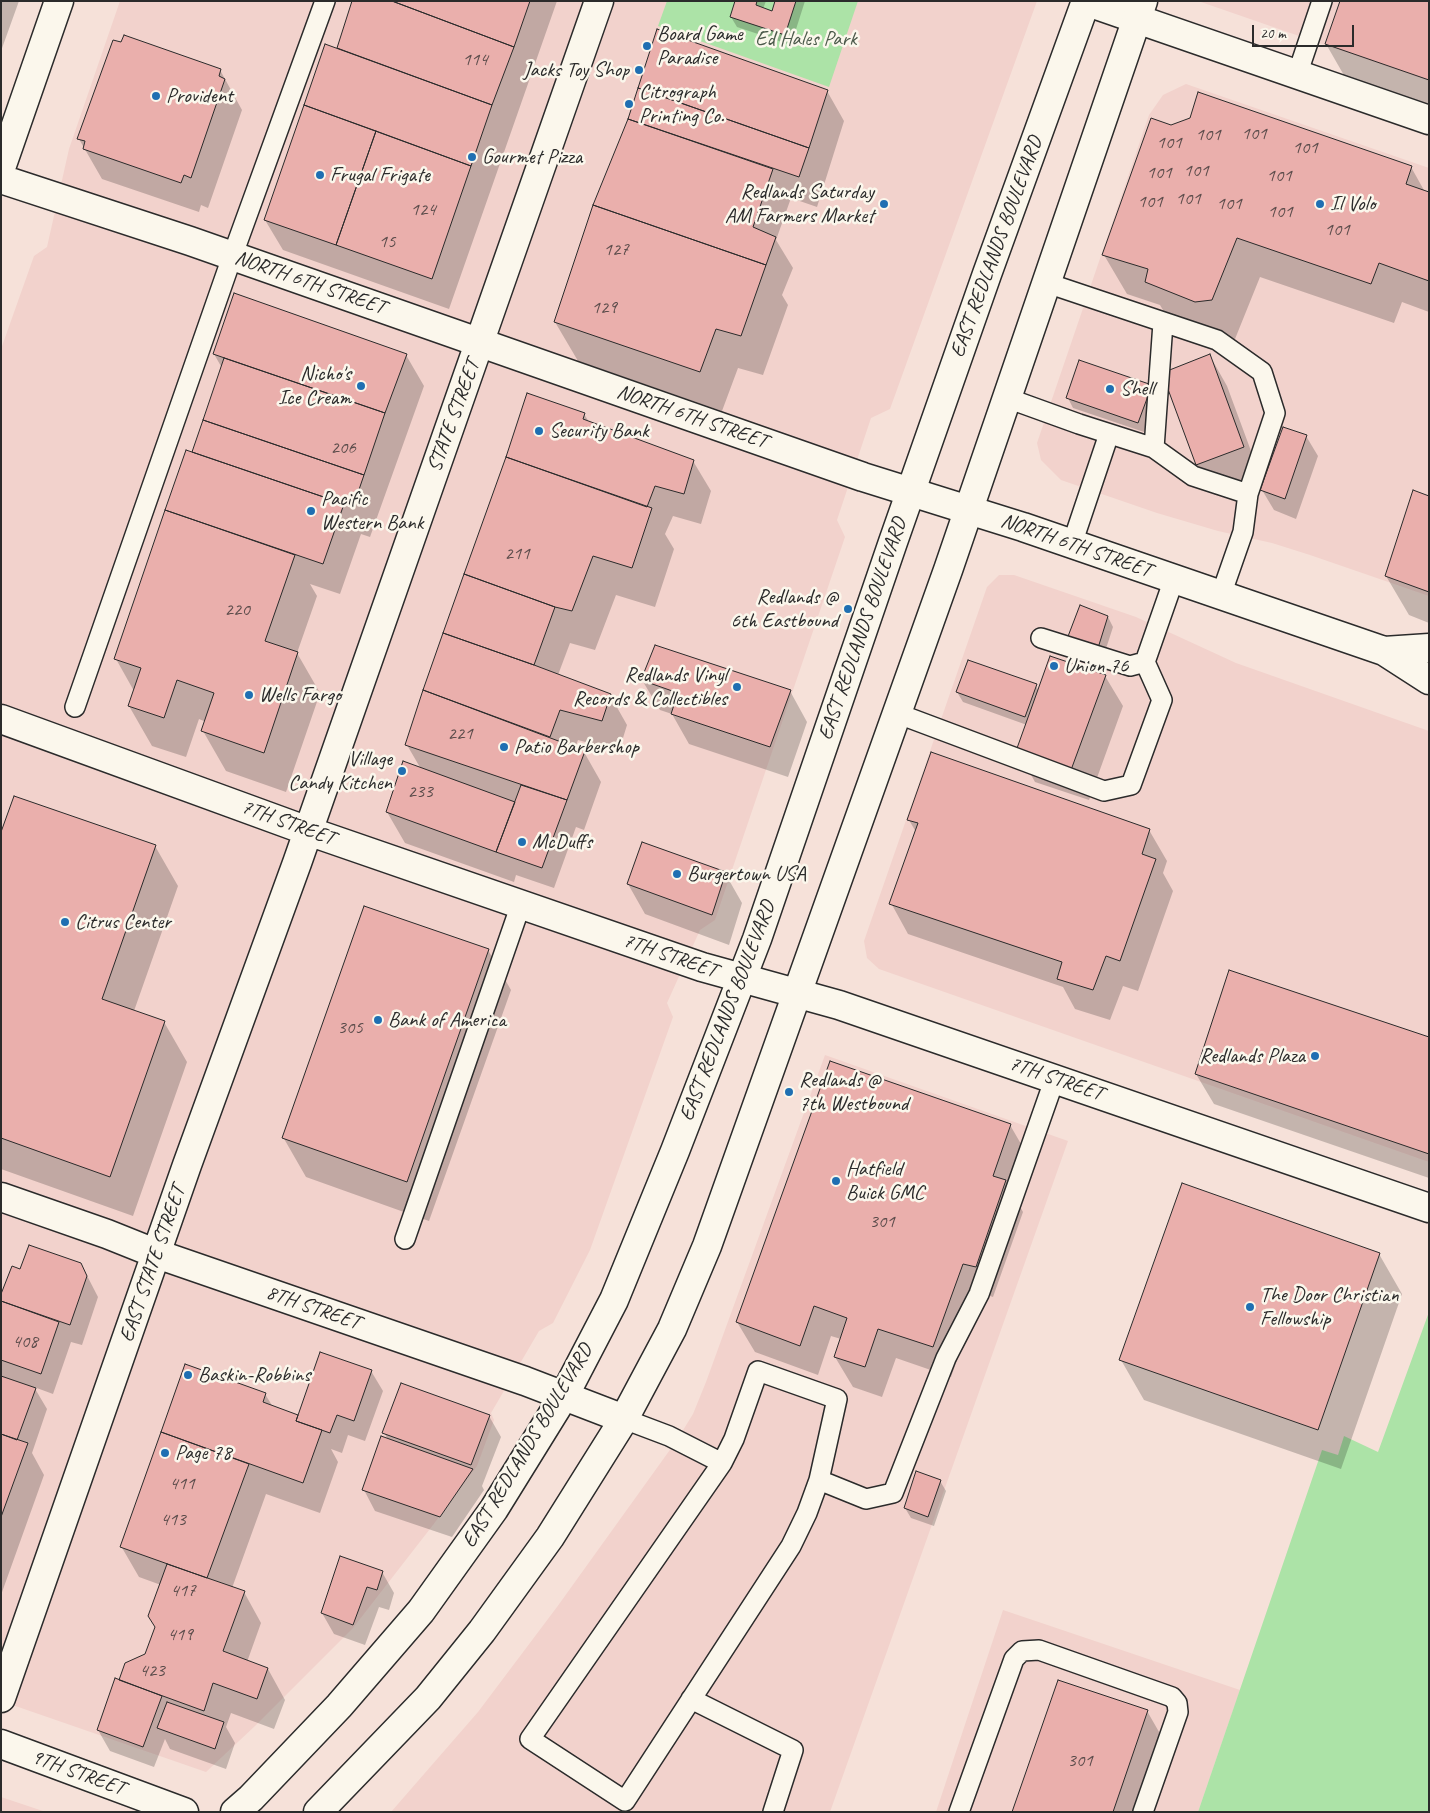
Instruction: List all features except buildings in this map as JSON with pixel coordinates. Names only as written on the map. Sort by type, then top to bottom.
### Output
[{"type":"main road","points":[[1,168],[59,1]]},
{"type":"main road","name":"STATE STREET","points":[[308,831],[599,1]]},
{"type":"main road","points":[[1085,1],[1140,10],[1297,75],[1429,120]]},
{"type":"main road","name":"EAST REDLANDS BOULEVARD","points":[[235,1812],[251,1798],[338,1706],[421,1611],[494,1509],[564,1396],[614,1300],[675,1151],[757,939],[910,492],[1085,1]]},
{"type":"main road","points":[[318,1812],[428,1698],[482,1631],[550,1538],[624,1419],[672,1329],[707,1246],[968,510],[1140,10]]},
{"type":"main road","name":"NORTH 6TH STREET","points":[[1,179],[181,238],[716,426],[910,492],[1072,544],[1384,651],[1429,680]]},
{"type":"main road","name":"NORTH 6TH STREET","points":[[1384,651],[1429,648]]},
{"type":"main road","name":"7TH STREET","points":[[1,719],[308,831],[702,968],[839,1005],[1429,1208]]},
{"type":"main road","name":"EAST STATE STREET","points":[[1,1698],[187,1165],[308,831]]},
{"type":"main road","name":"8TH STREET","points":[[1,1197],[107,1234],[157,1254],[564,1396],[624,1419]]},
{"type":"main road","name":"9TH STREET","points":[[1,1744],[184,1812]]},
{"type":"lane","points":[[75,707],[232,257],[325,1]]},
{"type":"lane","points":[[1297,75],[1317,3]]},
{"type":"lane","points":[[1047,283],[1217,340],[1262,372],[1275,414],[1248,494],[1243,532],[1221,595]]},
{"type":"lane","points":[[1154,448],[1163,323]]},
{"type":"lane","points":[[1007,398],[1154,448],[1193,476],[1248,494]]},
{"type":"lane","points":[[1072,544],[1109,434]]},
{"type":"lane","points":[[896,713],[1104,791],[1131,785],[1162,700],[1145,662],[1174,579]]},
{"type":"lane","points":[[1042,638],[1130,666],[1145,662]]},
{"type":"lane","points":[[405,1239],[521,904]]},
{"type":"lane","points":[[819,1480],[866,1499],[893,1493],[946,1358],[979,1294],[1055,1078]]},
{"type":"lane","points":[[758,1371],[837,1400],[819,1480],[791,1546],[625,1801],[530,1739],[722,1462],[734,1438],[758,1371]]},
{"type":"lane","points":[[624,1419],[669,1436],[722,1462]]},
{"type":"lane","points":[[959,1812],[1014,1659],[1022,1651],[1038,1650],[1172,1697],[1177,1703],[1178,1712],[1143,1812]]},
{"type":"lane","points":[[690,1699],[793,1750],[773,1812]]},
{"type":"shaded area","points":[[120,1],[1037,1],[890,409],[871,418],[837,520],[845,537],[715,920],[700,930],[667,1003],[673,1017],[590,1250],[553,1323],[539,1331],[491,1413],[494,1420],[477,1466],[353,1628],[206,1772],[1,1701],[1,349],[34,256],[47,247],[69,149]]},
{"type":"shaded area","points":[[1429,1],[1429,81],[1201,2]]},
{"type":"shaded area","points":[[1186,84],[1429,168],[1429,596],[1272,543],[1218,531],[1157,513],[1061,480],[1041,460],[1037,443],[1149,115],[1163,95]]},
{"type":"shaded area","points":[[999,575],[1014,575],[1136,617],[1236,663],[1429,731],[1429,1162],[879,969],[867,958],[864,941],[987,587]]},
{"type":"shaded area","points":[[825,1055],[1068,1141],[830,1812],[391,1812],[478,1712],[557,1607],[677,1440],[693,1414]]},
{"type":"shaded area","points":[[1003,1610],[1240,1690],[1198,1812],[936,1812]]},
{"type":"shaded area","points":[[1,1797],[46,1812],[1,1812]]},
{"type":"green space","name":"Ed Hales Park","points":[[667,1],[858,1],[829,87],[658,26]]},
{"type":"green space","points":[[1429,1312],[1429,1812],[1198,1812],[1322,1450],[1338,1455],[1344,1436],[1378,1452]]},
{"type":"place","name":"Board Game Paradise","points":[[647,46]]},
{"type":"place","name":"Jacks Toy Shop","points":[[639,70]]},
{"type":"place","name":"Provident","points":[[156,96]]},
{"type":"place","name":"Citrograph Printing Co.","points":[[629,104]]},
{"type":"place","name":"Gourmet Pizza","points":[[472,157]]},
{"type":"place","name":"Frugal Frigate","points":[[320,175]]},
{"type":"place","name":"Redlands Saturday AM Farmers Market","points":[[884,204]]},
{"type":"place","name":"Il Volo","points":[[1320,204]]},
{"type":"place","name":"Nicho's Ice Cream","points":[[361,386]]},
{"type":"place","name":"Shell","points":[[1110,389]]},
{"type":"place","name":"Security Bank","points":[[539,431]]},
{"type":"place","name":"Pacific Western Bank","points":[[311,511]]},
{"type":"place","name":"Redlands @ 6th Eastbound","points":[[848,609]]},
{"type":"place","name":"Union 76","points":[[1054,666]]},
{"type":"place","name":"Redlands Vinyl Records & Collectibles","points":[[737,687]]},
{"type":"place","name":"Wells Fargo","points":[[249,695]]},
{"type":"place","name":"Patio Barbershop","points":[[504,747]]},
{"type":"place","name":"Village Candy Kitchen","points":[[402,771]]},
{"type":"place","name":"McDuffs","points":[[522,842]]},
{"type":"place","name":"Burgertown USA","points":[[677,874]]},
{"type":"place","name":"Citrus Center","points":[[65,922]]},
{"type":"place","name":"Bank of America","points":[[378,1020]]},
{"type":"place","name":"Redlands Plaza","points":[[1315,1056]]},
{"type":"place","name":"Redlands @ 7th Westbound","points":[[789,1092]]},
{"type":"place","name":"Hatfield Buick GMC","points":[[836,1181]]},
{"type":"place","name":"The Door Christian Fellowship","points":[[1250,1307]]},
{"type":"place","name":"Baskin-Robbins","points":[[188,1375]]},
{"type":"place","name":"Page 78","points":[[165,1453]]}]
